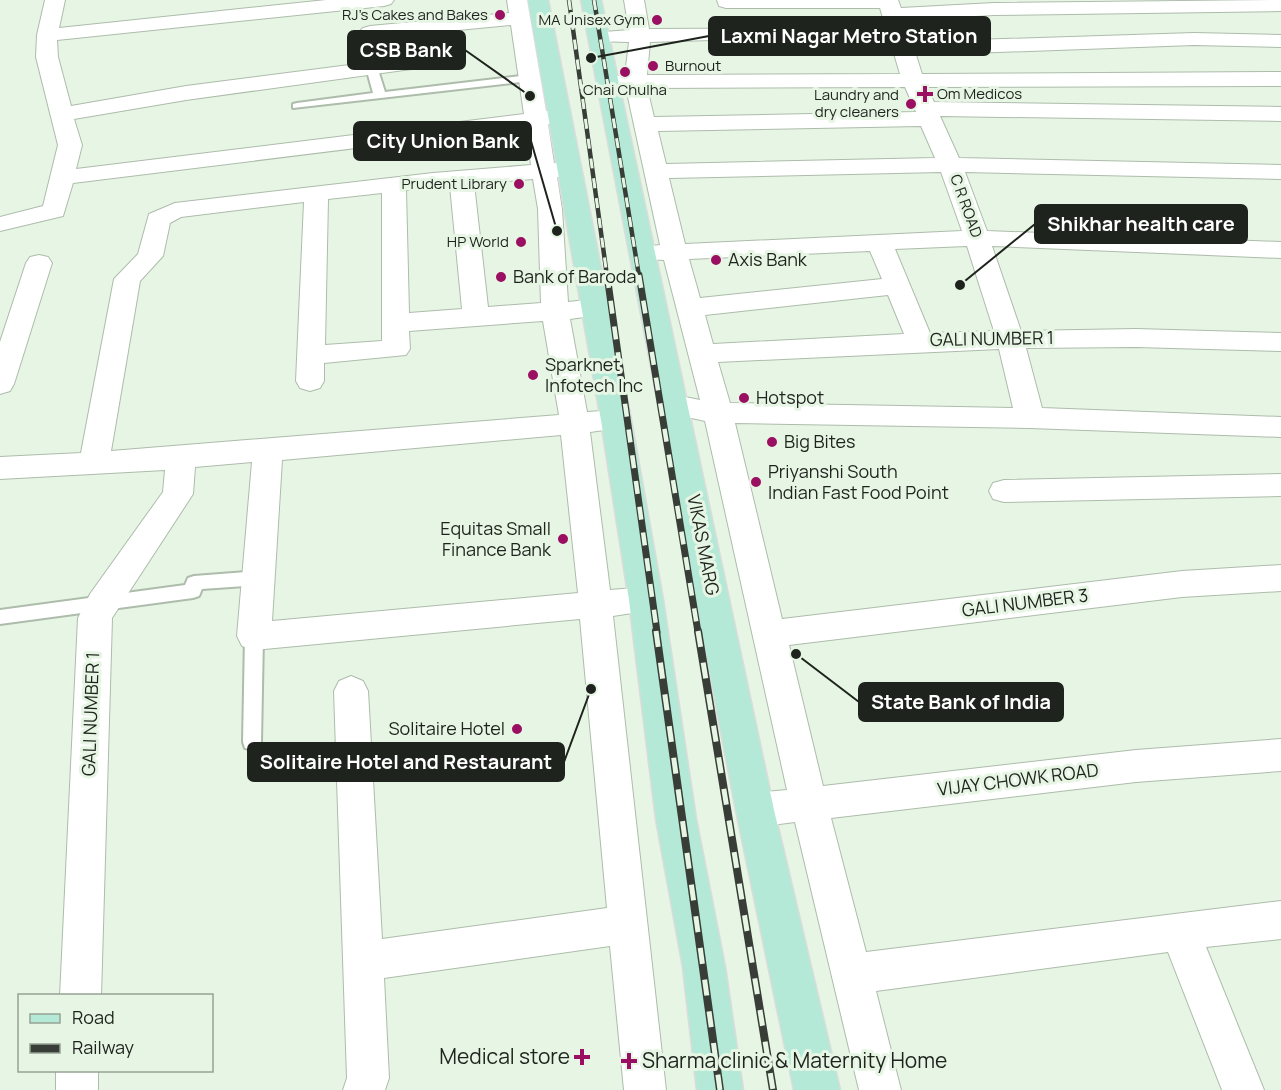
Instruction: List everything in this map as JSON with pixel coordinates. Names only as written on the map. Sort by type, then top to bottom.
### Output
[{"type":"main road","name":"VIKAS MARG","points":[[591,0],[599,37],[622,82],[659,252],[675,405],[756,810],[817,1090]]},
{"type":"main road","points":[[525,6],[547,117]]},
{"type":"main road","points":[[556,170],[596,308],[645,600],[676,819],[704,967],[720,1090]]},
{"type":"street","points":[[0,224],[54,212],[64,177],[70,145],[47,57],[47,35],[55,0]]},
{"type":"street","points":[[47,35],[384,0]]},
{"type":"street","points":[[634,0],[640,35],[622,82],[645,124],[656,171],[659,252],[688,308],[718,413],[809,804],[880,1090]]},
{"type":"street","points":[[726,2],[894,20],[1194,39],[1281,41]]},
{"type":"street","points":[[599,37],[894,20],[994,9],[1279,5]]},
{"type":"street","points":[[363,38],[370,32],[525,6],[530,78],[547,117],[556,170],[550,209],[555,311],[574,422],[645,1090]]},
{"type":"street","name":"C R ROAD","points":[[894,20],[912,81],[950,165],[978,238],[1010,338],[1030,418]]},
{"type":"street","points":[[63,114],[186,93],[404,64]]},
{"type":"street","points":[[622,82],[1281,79]]},
{"type":"street","points":[[645,124],[928,114],[1281,114]]},
{"type":"street","points":[[64,177],[547,117]]},
{"type":"street","points":[[355,142],[357,189]]},
{"type":"street","points":[[656,171],[950,165],[1281,172]]},
{"type":"street","points":[[94,463],[127,279],[150,256],[158,219],[175,210],[394,185],[556,170]]},
{"type":"street","points":[[461,178],[476,317]]},
{"type":"street","points":[[315,194],[310,368],[396,349],[394,185]]},
{"type":"street","points":[[659,252],[978,238],[1281,250]]},
{"type":"street","points":[[879,242],[920,341]]},
{"type":"street","points":[[0,384],[39,263]]},
{"type":"street","points":[[688,308],[897,286]]},
{"type":"street","points":[[396,323],[596,308]]},
{"type":"street","name":"GALI NUMBER 1","points":[[702,354],[1010,338],[1281,342]]},
{"type":"street","points":[[675,405],[718,413],[1030,418],[1281,427]]},
{"type":"street","points":[[0,468],[181,458],[615,420]]},
{"type":"street","points":[[268,450],[254,636],[645,600]]},
{"type":"street","name":"GALI NUMBER 1","points":[[80,994],[95,618],[102,603],[178,494],[181,458]]},
{"type":"street","points":[[1004,491],[1281,485]]},
{"type":"street","name":"GALI NUMBER 3","points":[[769,634],[1182,584],[1281,578]]},
{"type":"street","points":[[351,691],[368,1078],[364,1090]]},
{"type":"street","name":"VIJAY CHOWK ROAD","points":[[756,810],[1136,766],[1281,755]]},
{"type":"street","points":[[851,974],[1281,920]]},
{"type":"street","points":[[362,961],[629,924]]},
{"type":"street","points":[[1180,931],[1238,1089]]},
{"type":"street","points":[[77,1072],[77,1090]]},
{"type":"lane","points":[[363,38],[380,96]]},
{"type":"lane","points":[[297,106],[530,78]]},
{"type":"lane","points":[[0,617],[193,591],[194,583],[258,578]]},
{"type":"lane","points":[[252,742],[254,636]]},
{"type":"railway","points":[[569,0],[607,276]]},
{"type":"railway","points":[[594,0],[639,276]]},
{"type":"railway","points":[[607,275],[657,632]]},
{"type":"railway","points":[[639,275],[698,632]]},
{"type":"railway","points":[[656,631],[720,1090]]},
{"type":"railway","points":[[698,631],[773,1090]]},
{"type":"place","name":"RJ's Cakes and Bakes","points":[[500,15]]},
{"type":"place","name":"MA Unisex Gym","points":[[657,20]]},
{"type":"place","name":"Laxmi Nagar Metro Station","points":[[591,58]]},
{"type":"place","name":"Burnout","points":[[653,66]]},
{"type":"place","name":"Chai Chulha","points":[[625,72]]},
{"type":"place","name":"Om Medicos","points":[[925,94]]},
{"type":"place","name":"CSB Bank","points":[[530,96]]},
{"type":"place","name":"Laundry and dry cleaners","points":[[911,104]]},
{"type":"place","name":"Prudent Library","points":[[519,184]]},
{"type":"place","name":"City Union Bank","points":[[557,231]]},
{"type":"place","name":"HP World","points":[[521,242]]},
{"type":"place","name":"Axis Bank","points":[[716,260]]},
{"type":"place","name":"Bank of Baroda","points":[[501,277]]},
{"type":"place","name":"Shikhar health care","points":[[960,285]]},
{"type":"place","name":"Sparknet Infotech Inc","points":[[533,375]]},
{"type":"place","name":"Hotspot","points":[[744,398]]},
{"type":"place","name":"Big Bites","points":[[772,442]]},
{"type":"place","name":"Priyanshi South Indian Fast Food Point","points":[[756,482]]},
{"type":"place","name":"Equitas Small Finance Bank","points":[[563,539]]},
{"type":"place","name":"State Bank of India","points":[[796,654]]},
{"type":"place","name":"Solitaire Hotel and Restaurant","points":[[591,689]]},
{"type":"place","name":"Solitaire Hotel","points":[[517,729]]},
{"type":"place","name":"Medical store","points":[[582,1057]]},
{"type":"place","name":"Sharma clinic & Maternity Home","points":[[629,1061]]}]
